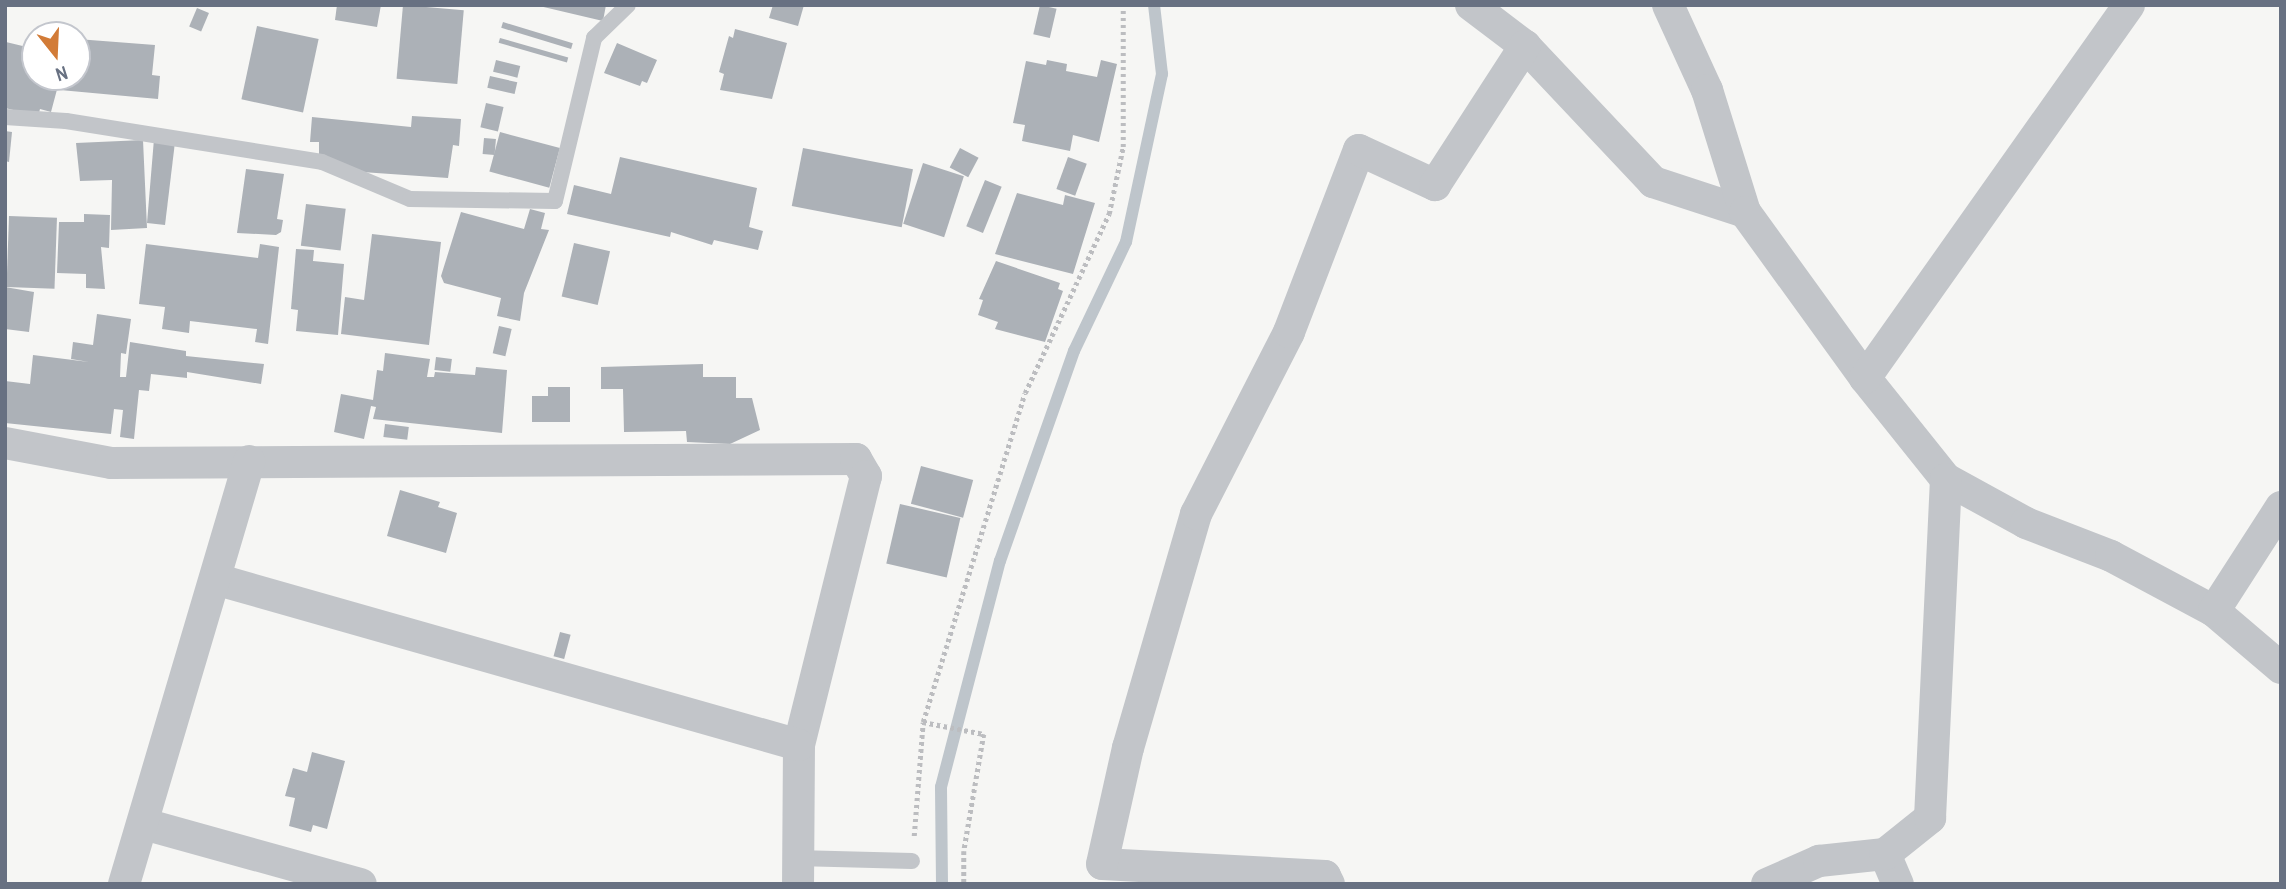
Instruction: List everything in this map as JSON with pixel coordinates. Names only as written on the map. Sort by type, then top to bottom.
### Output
[{"type":"street","points":[[1471,5],[1525,46],[1653,182],[1745,212]]},
{"type":"street","points":[[1668,5],[1707,90],[1745,212],[1865,378],[1946,479],[2026,523],[2110,556],[2214,611],[2281,668]]},
{"type":"street","points":[[1865,378],[2129,5]]},
{"type":"street","points":[[1329,884],[1325,876],[1102,864],[1128,748],[1196,514],[1289,332],[1359,150],[1435,185],[1525,46]]},
{"type":"street","points":[[5,443],[111,463],[856,459],[866,477],[799,745],[797,871]]},
{"type":"street","points":[[124,884],[144,824],[248,461]]},
{"type":"street","points":[[1767,884],[1819,860],[1885,854],[1930,818],[1946,479]]},
{"type":"street","points":[[2214,611],[2281,506]]},
{"type":"street","points":[[215,579],[799,745]]},
{"type":"street","points":[[144,824],[361,884]]},
{"type":"street","points":[[1885,854],[1898,884]]},
{"type":"lane","points":[[5,117],[66,121],[322,162],[410,199],[555,201],[594,38],[628,5]]},
{"type":"lane","points":[[797,871],[912,862]]},
{"type":"path","points":[[912,862],[926,723],[1025,393],[1109,214],[1123,147],[1123,5]]},
{"type":"path","points":[[926,723],[984,734],[964,851],[964,884]]},
{"type":"building","points":[[337,5],[381,5],[377,27],[335,20]]},
{"type":"building","points":[[403,5],[464,10],[457,84],[397,79]]},
{"type":"building","points":[[535,5],[606,5],[603,21]]},
{"type":"building","points":[[773,5],[804,5],[798,26],[769,18]]},
{"type":"building","points":[[1040,5],[1057,9],[1050,38],[1033,34]]},
{"type":"building","points":[[197,8],[209,13],[201,31],[189,26]]},
{"type":"building","points":[[503,22],[573,43],[571,49],[501,28]]},
{"type":"building","points":[[257,26],[319,39],[303,112],[241,99]]},
{"type":"building","points":[[735,29],[787,43],[772,99],[720,90],[724,74],[719,72],[729,36],[733,38]]},
{"type":"building","points":[[500,38],[568,58],[567,62],[499,43]]},
{"type":"building","points":[[91,40],[155,45],[152,75],[160,76],[158,99],[71,91],[91,91]]},
{"type":"building","points":[[6,42],[21,46],[21,91],[57,91],[51,112],[40,109],[38,116],[5,108]]},
{"type":"building","points":[[617,43],[657,60],[647,83],[642,81],[640,86],[604,73]]},
{"type":"building","points":[[496,60],[520,66],[517,78],[493,72]]},
{"type":"building","points":[[1047,60],[1067,64],[1066,71],[1097,77],[1101,60],[1117,64],[1099,142],[1073,135],[1070,151],[1022,141],[1025,125],[1013,123],[1026,61],[1046,65]]},
{"type":"building","points":[[490,76],[517,82],[515,94],[487,88]]},
{"type":"building","points":[[486,103],[504,107],[498,131],[480,127]]},
{"type":"building","points":[[412,116],[461,119],[459,146],[453,145],[448,178],[319,169],[319,142],[310,142],[312,117],[411,127]]},
{"type":"building","points":[[5,131],[12,132],[9,162],[5,161]]},
{"type":"building","points":[[500,132],[560,148],[549,188],[489,172]]},
{"type":"building","points":[[484,138],[496,139],[495,155],[483,154]]},
{"type":"building","points":[[154,139],[175,142],[165,225],[147,223]]},
{"type":"building","points":[[143,140],[147,228],[111,230],[112,180],[80,181],[76,143]]},
{"type":"building","points":[[803,148],[913,169],[902,227],[792,206]]},
{"type":"building","points":[[960,148],[979,158],[968,177],[950,167]]},
{"type":"building","points":[[620,157],[757,188],[749,227],[763,231],[758,250],[714,240],[712,245],[671,232],[670,237],[567,214],[574,185],[611,194]]},
{"type":"building","points":[[1068,157],[1087,164],[1075,196],[1056,189]]},
{"type":"building","points":[[923,163],[964,176],[944,237],[903,224]]},
{"type":"building","points":[[246,169],[284,174],[277,219],[283,220],[281,232],[276,235],[237,233]]},
{"type":"building","points":[[985,180],[1002,187],[983,233],[966,226]]},
{"type":"building","points":[[1017,193],[1063,205],[1065,195],[1095,203],[1073,274],[995,254]]},
{"type":"building","points":[[306,204],[346,209],[341,251],[301,246]]},
{"type":"building","points":[[530,209],[545,213],[541,229],[549,230],[524,293],[520,321],[497,316],[501,298],[444,283],[441,276],[461,212],[524,229]]},
{"type":"building","points":[[84,214],[110,215],[109,248],[101,247],[105,289],[86,288],[86,274],[57,273],[59,222],[84,222]]},
{"type":"building","points":[[9,216],[57,218],[54,289],[7,287]]},
{"type":"building","points":[[372,234],[441,242],[429,345],[341,334],[345,297],[364,300]]},
{"type":"building","points":[[574,243],[610,251],[598,305],[562,297]]},
{"type":"building","points":[[146,244],[258,258],[260,244],[279,247],[268,344],[255,342],[257,329],[190,321],[189,333],[162,329],[165,307],[139,304]]},
{"type":"building","points":[[296,249],[314,250],[313,261],[344,264],[338,335],[296,331],[298,310],[291,309]]},
{"type":"building","points":[[996,261],[1060,283],[1058,289],[1063,291],[1045,342],[995,329],[998,322],[978,315],[983,300],[979,299]]},
{"type":"building","points":[[5,287],[34,292],[29,332],[5,329]]},
{"type":"building","points":[[97,314],[131,319],[126,354],[121,353],[120,377],[126,377],[130,342],[186,351],[186,356],[264,364],[261,384],[187,372],[187,378],[151,374],[149,391],[139,390],[134,439],[120,437],[123,410],[114,409],[111,434],[5,423],[5,381],[30,384],[33,355],[89,362],[71,359],[73,342],[93,345]]},
{"type":"building","points":[[499,326],[512,329],[505,356],[493,353]]},
{"type":"building","points":[[385,353],[430,359],[427,377],[434,377],[435,372],[475,375],[476,367],[507,370],[502,433],[373,419],[376,407],[371,406],[364,439],[334,432],[341,394],[373,400],[377,370],[383,371]]},
{"type":"building","points":[[436,357],[452,359],[450,372],[434,370]]},
{"type":"building","points":[[703,364],[703,377],[736,377],[736,398],[752,398],[760,430],[730,444],[687,442],[686,431],[624,432],[623,389],[601,389],[601,367]]},
{"type":"building","points":[[548,387],[570,387],[570,422],[532,422],[532,396],[548,396]]},
{"type":"building","points":[[385,424],[409,427],[407,440],[383,437]]},
{"type":"building","points":[[921,466],[973,480],[963,518],[911,504]]},
{"type":"building","points":[[400,490],[440,502],[438,507],[457,513],[446,553],[387,536]]},
{"type":"building","points":[[900,504],[960,518],[947,577],[886,563]]},
{"type":"building","points":[[560,632],[571,635],[564,659],[554,656]]},
{"type":"building","points":[[312,752],[345,761],[327,829],[313,825],[311,832],[289,826],[295,798],[285,796],[293,768],[307,772]]},
{"type":"waterway","points":[[942,884],[941,787],[1000,561],[1074,351],[1126,242],[1162,74],[1154,5]]}]
